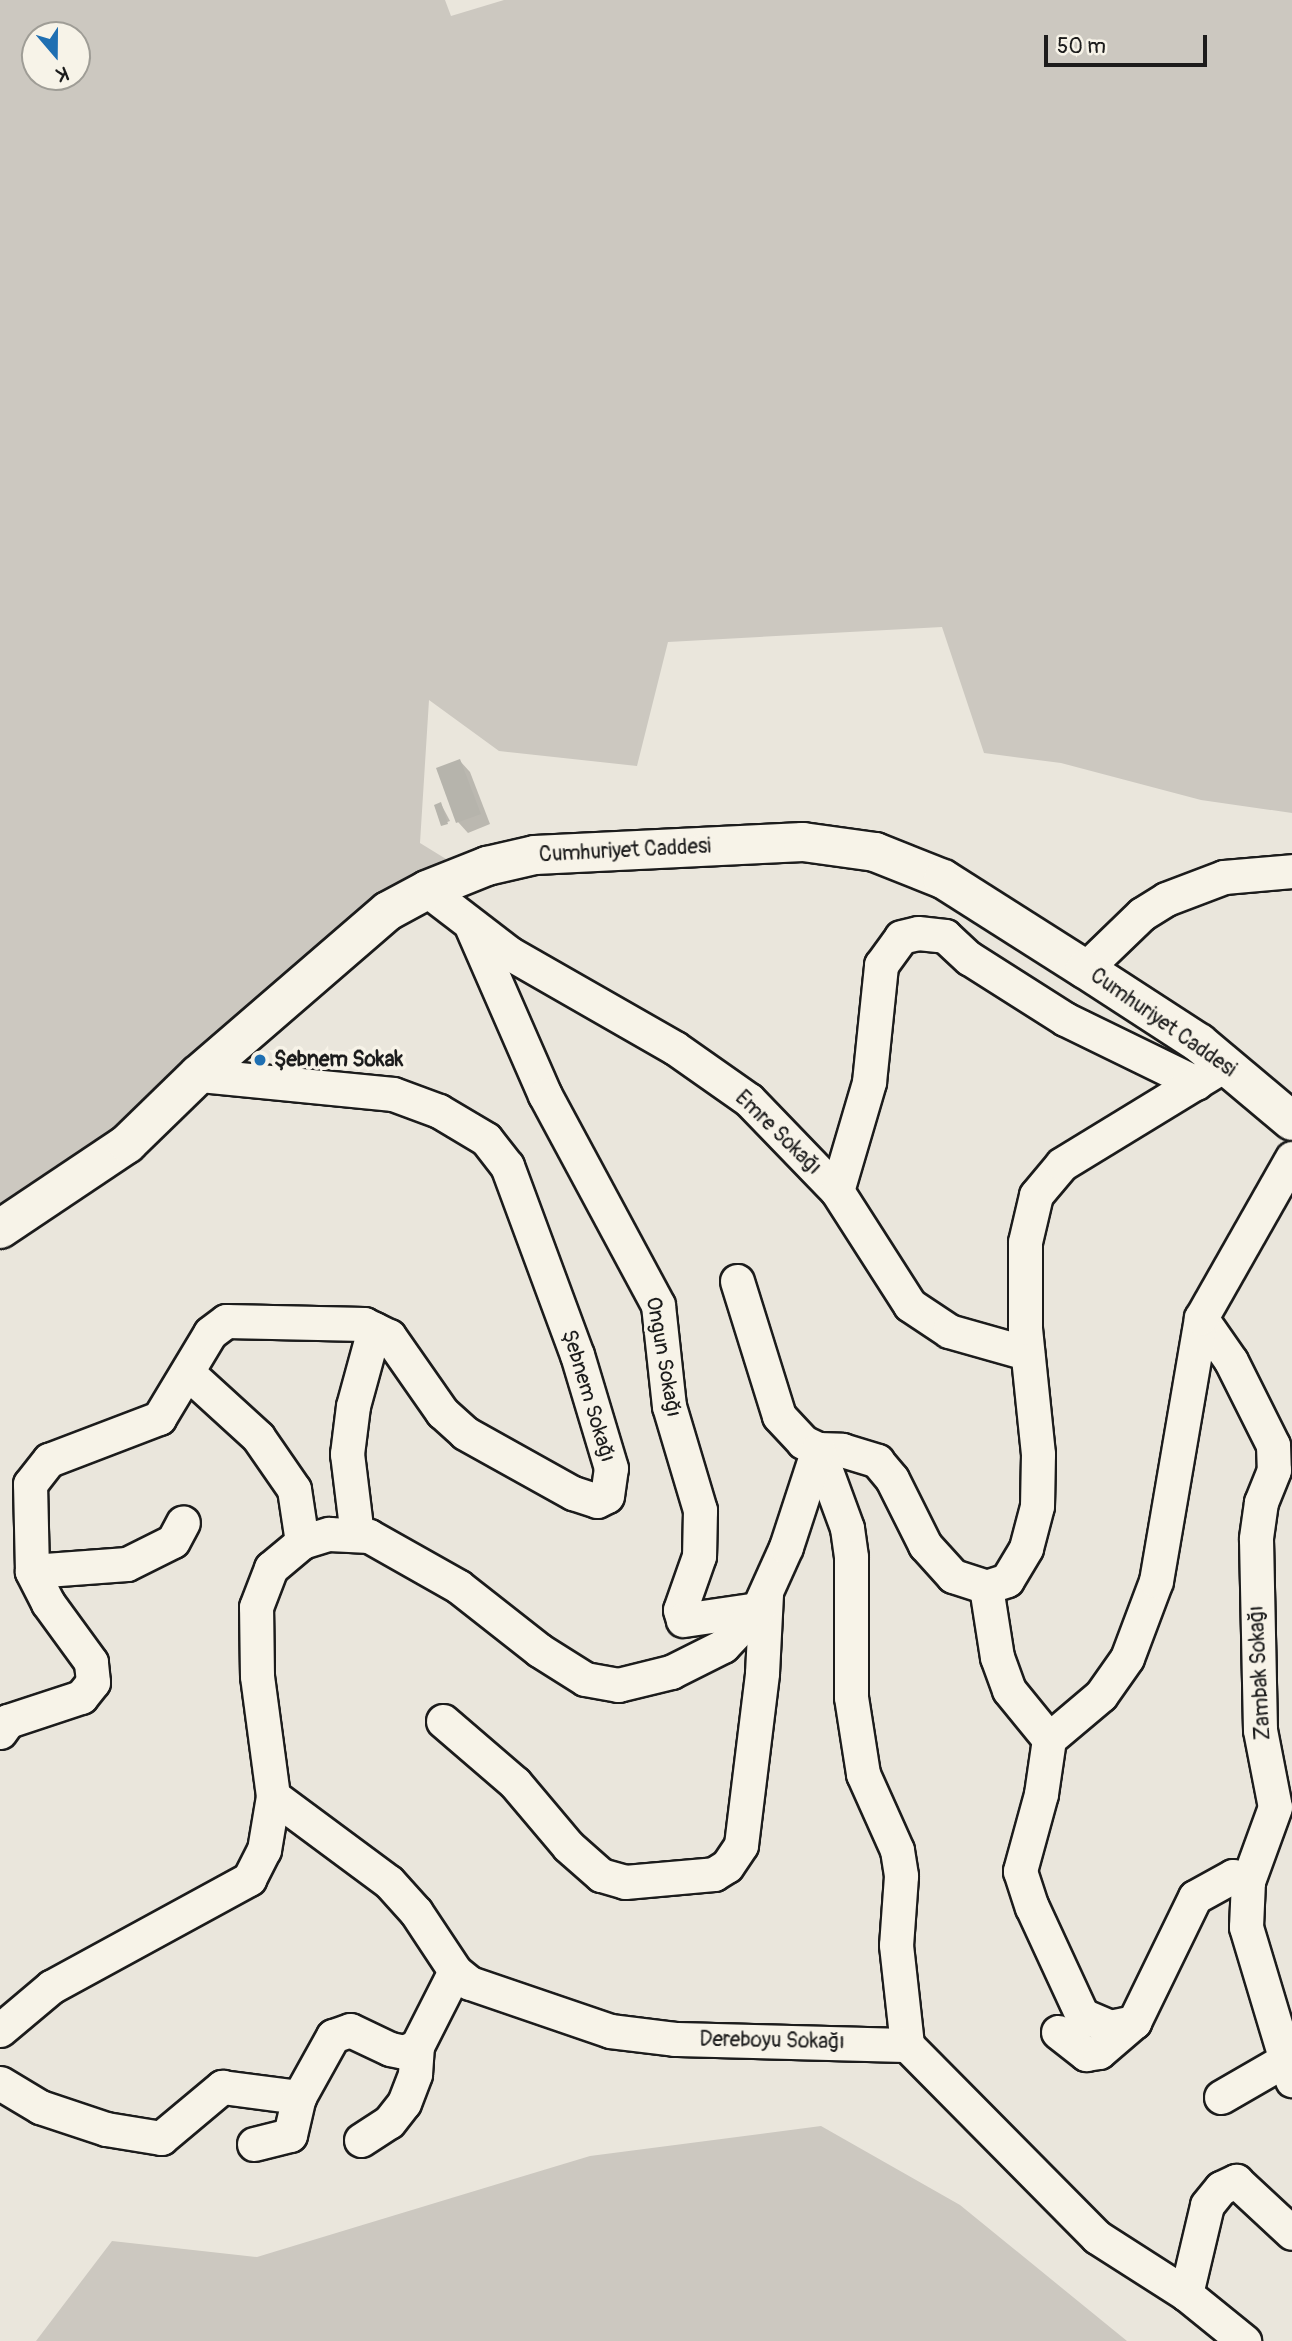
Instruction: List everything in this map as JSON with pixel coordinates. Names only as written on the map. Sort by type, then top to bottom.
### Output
[{"type":"main road","name":"Cumhuriyet Caddesi","points":[[0,1229],[127,1144],[198,1075],[388,911],[427,890],[487,866],[535,855],[803,842],[875,852],[943,879],[1085,969],[1211,1074],[1292,1121]]},
{"type":"street","points":[[1085,969],[1142,914],[1166,899],[1224,877],[1292,871]]},
{"type":"street","name":"Emre Sokağı","points":[[427,890],[472,928],[675,1048],[749,1100],[837,1191],[910,1305],[948,1331],[1027,1353]]},
{"type":"street","name":"Ongun Sokağı","points":[[472,928],[545,1095],[643,1269],[658,1305],[669,1406],[700,1510],[699,1556],[680,1609],[683,1620],[762,1600]]},
{"type":"street","points":[[837,1191],[869,1082],[881,965],[901,937],[918,933],[945,936],[969,958],[1065,1019],[1211,1074]]},
{"type":"street","points":[[737,1280],[779,1416],[803,1442],[818,1449],[842,1450],[877,1461],[892,1479],[925,1545],[953,1576],[986,1587],[1007,1580],[1026,1548],[1037,1506],[1038,1454],[1027,1353],[1025,1242],[1036,1195],[1062,1164],[1211,1074]]},
{"type":"street","name":"Şebnem Sokağı","points":[[0,1732],[8,1721],[81,1698],[93,1682],[91,1662],[48,1603],[32,1571],[30,1484],[49,1460],[159,1418],[210,1333],[226,1321],[309,1320],[364,1324],[389,1336],[442,1412],[465,1433],[573,1493],[597,1501],[607,1496],[611,1468],[577,1355],[507,1166],[486,1139],[439,1111],[393,1094],[198,1075]]},
{"type":"street","points":[[1134,2022],[1110,2027],[1082,2015],[1032,1907],[1020,1871],[1041,1794],[1049,1739],[1101,1695],[1127,1658],[1156,1581],[1201,1318],[1292,1158]]},
{"type":"street","name":"Zambak Sokağı","points":[[1201,1318],[1231,1361],[1273,1445],[1274,1470],[1261,1502],[1256,1539],[1259,1730],[1275,1807],[1248,1881],[1247,1927],[1288,2070]]},
{"type":"street","points":[[356,1535],[346,1454],[353,1406],[374,1329]]},
{"type":"street","points":[[188,1373],[258,1437],[294,1489],[302,1542]]},
{"type":"street","points":[[0,2030],[51,1987],[248,1879],[264,1850],[273,1796],[257,1676],[256,1607],[271,1567],[302,1542],[329,1534],[369,1536],[459,1587],[539,1650],[596,1681],[618,1685],[671,1672],[723,1646],[762,1600],[786,1547],[818,1449]]},
{"type":"street","points":[[818,1449],[847,1528],[852,1557],[851,1697],[863,1774],[897,1850],[901,1876],[896,1945],[907,2045],[1097,2237],[1186,2294],[1244,2341]]},
{"type":"street","points":[[32,1571],[127,1563],[173,1541],[183,1522]]},
{"type":"street","points":[[986,1587],[997,1657],[1009,1690],[1049,1739]]},
{"type":"street","points":[[443,1721],[516,1783],[568,1846],[601,1875],[625,1882],[714,1874],[727,1866],[741,1845],[761,1686],[762,1600]]},
{"type":"street","name":"Dereboyu Sokağı","points":[[273,1796],[389,1882],[416,1912],[455,1971],[470,1983],[610,2031],[675,2039],[907,2045]]},
{"type":"street","points":[[1058,2032],[1086,2054],[1099,2052],[1134,2022],[1178,1925],[1195,1897],[1233,1876],[1248,1881]]},
{"type":"street","points":[[361,2140],[389,2122],[404,2103],[415,2074],[417,2046],[455,1971]]},
{"type":"street","points":[[254,2144],[290,2134],[297,2119],[299,2097],[333,2036],[350,2030],[390,2049],[404,2052],[417,2046]]},
{"type":"street","points":[[1221,2097],[1288,2070]]},
{"type":"street","points":[[0,2084],[40,2108],[106,2129],[161,2138],[222,2087],[299,2097]]},
{"type":"street","points":[[1186,2294],[1207,2205],[1221,2188],[1236,2182],[1292,2233]]},
{"type":"shaded area","points":[[0,0],[445,0],[451,16],[504,0],[1292,0],[1292,813],[1201,800],[1061,763],[984,753],[942,627],[668,642],[637,766],[499,751],[429,700],[420,843],[446,859],[248,1019],[0,1230]]},
{"type":"shaded area","points":[[821,2126],[960,2205],[1127,2341],[36,2341],[112,2241],[257,2257],[590,2156]]},
{"type":"building","points":[[460,759],[481,814],[456,823],[436,768]]},
{"type":"building","points":[[441,802],[448,824],[441,826],[434,805]]},
{"type":"place","name":"Şebnem Sokak","points":[[260,1060]]}]
